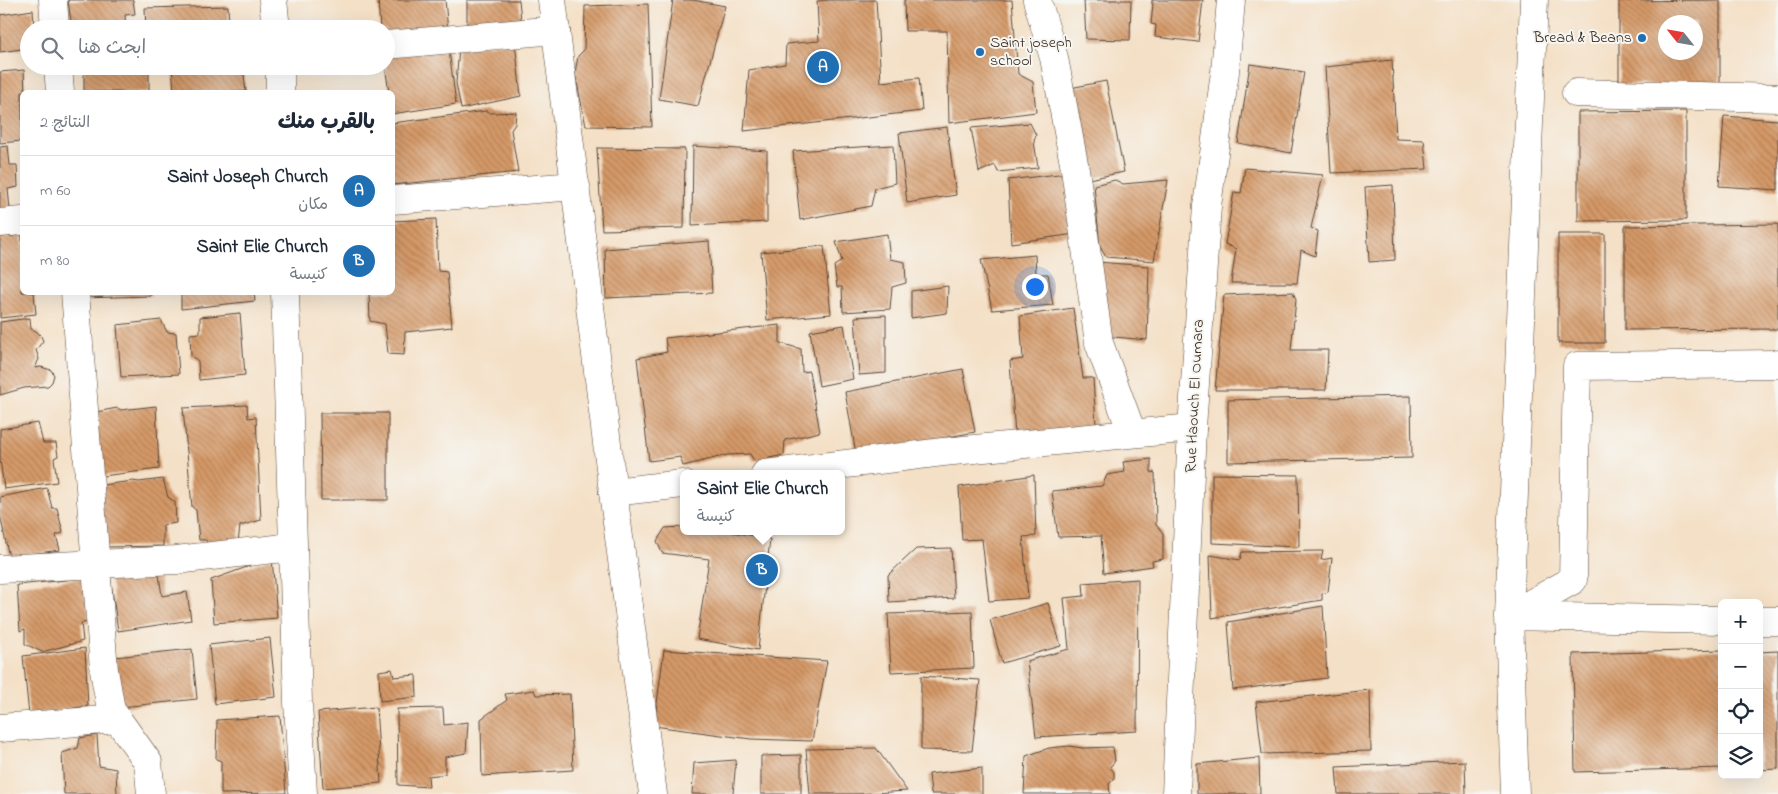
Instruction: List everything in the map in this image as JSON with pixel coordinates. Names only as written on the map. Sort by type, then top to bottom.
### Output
[{"type":"street","points":[[53,0],[54,20]]},
{"type":"street","points":[[273,0],[275,20]]},
{"type":"street","points":[[552,0],[613,492],[653,794]]},
{"type":"street","points":[[1037,0],[1054,58],[1075,168],[1099,343],[1132,433]]},
{"type":"street","name":"Rue Haouch El Oumara","points":[[1176,794],[1192,428],[1207,206],[1231,0]]},
{"type":"street","points":[[1515,794],[1509,616],[1534,0]]},
{"type":"street","points":[[395,44],[556,30]]},
{"type":"street","points":[[59,75],[60,90]]},
{"type":"street","points":[[280,75],[280,90]]},
{"type":"street","points":[[1576,93],[1778,98]]},
{"type":"street","points":[[395,200],[576,186]]},
{"type":"street","points":[[0,223],[20,222]]},
{"type":"street","points":[[75,295],[104,670],[111,710],[148,762],[151,794]]},
{"type":"street","points":[[285,295],[298,702],[303,794]]},
{"type":"street","points":[[1509,616],[1573,580],[1577,366],[1778,364]]},
{"type":"street","points":[[797,470],[943,452],[1192,428]]},
{"type":"street","points":[[613,492],[680,484]]},
{"type":"street","points":[[0,569],[176,560],[293,547]]},
{"type":"street","points":[[1509,616],[1718,620]]},
{"type":"street","points":[[1763,621],[1778,622]]},
{"type":"street","points":[[0,728],[118,719]]},
{"type":"building","points":[[68,0],[133,0],[135,14],[125,15],[125,20],[71,20]]},
{"type":"building","points":[[378,0],[445,0],[448,31],[395,35],[395,20],[379,20]]},
{"type":"building","points":[[467,0],[519,0],[521,20],[467,27]]},
{"type":"building","points":[[673,0],[693,0],[725,6],[698,106],[659,99]]},
{"type":"building","points":[[876,0],[881,82],[919,78],[922,111],[744,131],[749,70],[785,64],[786,44],[819,41],[817,1]]},
{"type":"building","points":[[904,0],[1012,0],[1018,74],[1033,82],[1036,112],[949,123],[947,31],[905,31]]},
{"type":"building","points":[[1084,0],[1131,0],[1130,40],[1086,39]]},
{"type":"building","points":[[1152,0],[1203,0],[1198,42],[1155,37],[1156,25],[1151,24]]},
{"type":"building","name":"Bread & Beans","points":[[1720,0],[1720,84],[1619,85],[1619,1]]},
{"type":"building","points":[[648,4],[652,127],[586,126],[575,73],[578,56],[584,50],[585,6]]},
{"type":"building","points":[[228,6],[229,20],[146,20],[145,8]]},
{"type":"building","points":[[33,10],[34,20],[20,20],[20,49],[0,52],[0,15]]},
{"type":"building","points":[[515,42],[521,96],[461,109],[456,83],[459,48]]},
{"type":"building","points":[[449,50],[456,104],[395,114],[395,90],[389,90],[386,75],[395,75],[395,55]]},
{"type":"building","points":[[1392,60],[1396,139],[1424,140],[1427,169],[1331,173],[1325,67]]},
{"type":"building","points":[[1250,64],[1304,72],[1291,153],[1238,143]]},
{"type":"building","points":[[20,70],[20,75],[24,75],[25,90],[20,90],[20,141],[0,143],[0,72]]},
{"type":"building","points":[[84,75],[149,75],[149,90],[84,90]]},
{"type":"building","points":[[173,75],[244,75],[246,90],[174,90]]},
{"type":"building","points":[[1106,81],[1124,172],[1084,180],[1065,89]]},
{"type":"building","points":[[486,111],[491,113],[516,112],[515,124],[511,130],[518,172],[395,185],[395,123]]},
{"type":"building","points":[[1686,111],[1686,220],[1578,221],[1578,112]]},
{"type":"building","points":[[1724,116],[1778,120],[1778,190],[1719,186]]},
{"type":"building","points":[[1030,123],[1036,135],[1034,141],[1038,168],[998,172],[995,165],[979,172],[971,128]]},
{"type":"building","points":[[947,127],[956,195],[907,203],[899,133]]},
{"type":"building","points":[[893,145],[895,183],[875,188],[871,206],[800,220],[793,151]]},
{"type":"building","points":[[8,146],[10,165],[17,165],[18,187],[8,189],[10,209],[0,210],[0,147]]},
{"type":"building","points":[[693,146],[767,151],[767,222],[692,226]]},
{"type":"building","points":[[597,148],[685,149],[684,228],[602,230]]},
{"type":"building","points":[[1245,168],[1323,175],[1311,228],[1318,231],[1315,256],[1301,250],[1297,283],[1231,283],[1236,249],[1225,244],[1234,192],[1241,193]]},
{"type":"building","points":[[1067,173],[1075,234],[1011,243],[1008,180]]},
{"type":"building","points":[[1115,180],[1123,184],[1168,180],[1154,261],[1106,257],[1100,247],[1094,185]]},
{"type":"building","points":[[1393,185],[1395,260],[1369,262],[1365,187]]},
{"type":"building","points":[[436,219],[438,271],[447,272],[452,327],[405,332],[404,355],[388,354],[385,324],[370,321],[369,295],[395,295],[395,221]]},
{"type":"building","points":[[1778,224],[1778,329],[1625,330],[1625,226]]},
{"type":"building","points":[[887,234],[890,259],[905,262],[906,283],[892,287],[890,309],[843,312],[842,287],[837,287],[834,266],[842,261],[836,242]]},
{"type":"building","points":[[1558,234],[1605,234],[1605,343],[1558,343]]},
{"type":"building","points":[[20,235],[20,295],[34,295],[36,314],[0,318],[0,237]]},
{"type":"building","points":[[709,241],[712,293],[606,298],[605,249]]},
{"type":"building","points":[[824,246],[831,314],[767,320],[761,252]]},
{"type":"building","points":[[1035,255],[1036,274],[1048,274],[1053,305],[992,310],[981,260]]},
{"type":"building","points":[[1097,262],[1149,266],[1147,340],[1103,336]]},
{"type":"building","points":[[948,286],[947,313],[911,318],[911,291]]},
{"type":"building","points":[[1293,292],[1296,299],[1291,350],[1328,350],[1326,390],[1215,390],[1224,295]]},
{"type":"building","points":[[82,295],[151,296],[82,298]]},
{"type":"building","points":[[181,295],[254,295],[255,301],[181,309]]},
{"type":"building","points":[[1073,308],[1083,378],[1093,378],[1096,425],[1015,437],[1010,361],[1023,359],[1020,316]]},
{"type":"building","points":[[240,313],[245,375],[199,380],[198,361],[191,356],[190,334],[200,333],[200,317]]},
{"type":"building","points":[[886,315],[886,373],[859,375],[855,317]]},
{"type":"building","points":[[30,318],[31,329],[41,336],[43,341],[36,350],[39,359],[35,368],[41,367],[51,370],[54,375],[52,382],[48,386],[24,388],[0,395],[0,322]]},
{"type":"building","points":[[161,320],[167,332],[176,333],[179,374],[121,377],[117,325]]},
{"type":"building","points":[[780,325],[780,343],[801,349],[802,372],[809,371],[820,432],[785,440],[784,455],[754,461],[750,454],[727,455],[683,466],[680,457],[649,461],[637,358],[667,352],[665,338]]},
{"type":"building","points":[[844,325],[853,379],[819,386],[810,331]]},
{"type":"building","points":[[963,369],[975,432],[856,454],[845,392]]},
{"type":"building","points":[[1411,396],[1412,458],[1228,462],[1228,400]]},
{"type":"building","points":[[247,405],[248,418],[256,417],[261,520],[240,526],[238,543],[208,545],[206,540],[199,540],[196,510],[192,507],[183,408]]},
{"type":"building","points":[[156,406],[159,469],[102,476],[91,413],[117,408],[121,410]]},
{"type":"building","points":[[320,413],[388,413],[388,500],[321,500]]},
{"type":"building","points":[[38,423],[43,443],[56,443],[58,456],[54,458],[57,482],[4,489],[0,459],[0,429]]},
{"type":"building","points":[[1151,459],[1151,472],[1155,473],[1156,525],[1163,533],[1163,559],[1152,561],[1153,566],[1104,573],[1101,536],[1058,537],[1052,491],[1102,486],[1107,475],[1125,472],[1123,462]]},
{"type":"building","points":[[1212,474],[1298,475],[1299,547],[1212,543]]},
{"type":"building","points":[[1034,475],[1036,536],[1023,537],[1028,598],[989,601],[982,539],[962,540],[959,487]]},
{"type":"building","points":[[163,479],[168,497],[175,502],[176,523],[163,525],[163,546],[104,547],[95,486]]},
{"type":"building","points":[[47,488],[52,508],[57,508],[63,533],[56,535],[60,550],[9,557],[0,515],[0,497]]},
{"type":"building","points":[[680,527],[680,535],[748,535],[770,539],[758,650],[697,639],[709,559],[662,553],[657,541],[665,528]]},
{"type":"building","points":[[951,548],[954,598],[889,602],[888,575],[916,549]]},
{"type":"building","points":[[1323,551],[1321,560],[1332,558],[1328,592],[1322,594],[1322,600],[1212,618],[1210,555],[1240,560],[1242,552]]},
{"type":"building","points":[[272,558],[277,618],[214,623],[211,580]]},
{"type":"building","points":[[158,568],[162,596],[187,592],[191,620],[118,631],[110,575]]},
{"type":"building","points":[[86,578],[89,622],[81,623],[83,641],[42,652],[25,644],[25,629],[20,631],[17,585]]},
{"type":"building","points":[[1138,579],[1137,731],[1036,737],[1027,661],[1069,649],[1064,598],[1084,596],[1083,583]]},
{"type":"building","points":[[1048,603],[1061,646],[1002,663],[990,620]]},
{"type":"building","points":[[1323,606],[1327,678],[1233,690],[1228,622]]},
{"type":"building","points":[[972,611],[974,668],[891,672],[888,614]]},
{"type":"building","points":[[270,638],[276,697],[215,704],[209,645]]},
{"type":"building","points":[[85,648],[88,706],[29,715],[23,656]]},
{"type":"building","points":[[192,649],[197,699],[121,707],[115,657]]},
{"type":"building","points":[[664,650],[827,661],[812,741],[751,739],[654,726]]},
{"type":"building","points":[[1718,650],[1718,768],[1575,772],[1573,654]]},
{"type":"building","points":[[1778,651],[1778,769],[1763,770],[1763,652]]},
{"type":"building","points":[[392,669],[394,677],[416,675],[417,697],[380,701],[379,671]]},
{"type":"building","points":[[921,676],[980,680],[972,751],[921,750]]},
{"type":"building","points":[[534,690],[536,695],[570,694],[573,770],[482,776],[481,719],[507,700],[505,694]]},
{"type":"building","points":[[1370,690],[1371,751],[1262,754],[1256,702]]},
{"type":"building","points":[[376,707],[381,783],[323,788],[318,712]]},
{"type":"building","points":[[443,708],[444,725],[468,722],[466,753],[445,757],[445,774],[428,776],[429,787],[398,785],[397,709]]},
{"type":"building","points":[[280,716],[286,793],[221,794],[221,761],[216,759],[217,720]]},
{"type":"building","points":[[97,735],[99,766],[116,769],[117,794],[64,794],[62,753],[78,748],[80,738]]},
{"type":"building","points":[[1069,746],[1083,748],[1113,747],[1115,761],[1110,767],[1114,772],[1114,779],[1109,784],[1110,794],[1024,794],[1026,756],[1049,748]]},
{"type":"building","points":[[876,748],[907,791],[810,794],[806,749]]},
{"type":"building","points":[[801,755],[801,794],[761,794],[761,756]]},
{"type":"building","points":[[1259,758],[1260,794],[1197,794],[1197,764]]},
{"type":"building","points":[[736,760],[733,794],[692,794],[694,763]]},
{"type":"building","points":[[1465,761],[1466,794],[1338,794],[1336,767]]},
{"type":"building","points":[[982,768],[982,794],[931,794],[929,774]]},
{"type":"place","name":"Bread & Beans","points":[[1642,38]]},
{"type":"place","name":"Saint joseph school","points":[[980,52]]},
{"type":"place","name":"Saint Joseph Church","points":[[823,67]]},
{"type":"place","name":"Saint Elie Church","points":[[762,570]]}]
